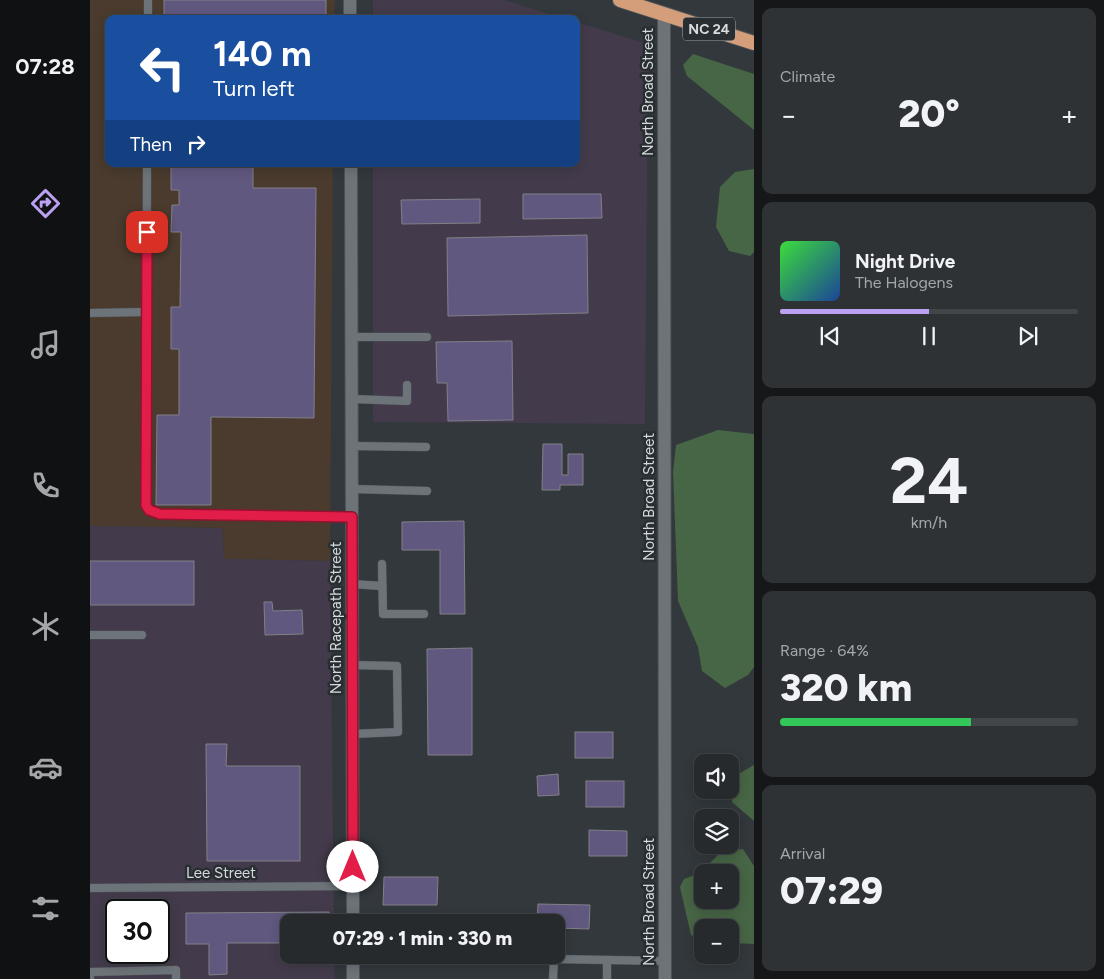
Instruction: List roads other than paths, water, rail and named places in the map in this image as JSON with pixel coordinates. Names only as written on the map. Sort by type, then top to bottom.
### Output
[{"type":"highway","name":"NC 24","points":[[620,0],[754,43]]},
{"type":"street","points":[[350,0],[350,15]]},
{"type":"street","name":"North Broad Street","points":[[664,14],[665,979]]},
{"type":"street","name":"North Racepath Street","points":[[351,167],[353,914]]},
{"type":"street","points":[[353,964],[354,979]]},
{"type":"lane","points":[[148,0],[148,15]]},
{"type":"lane","points":[[147,167],[146,505],[149,510],[160,514],[352,517]]},
{"type":"lane","points":[[90,313],[146,312]]},
{"type":"lane","points":[[351,337],[427,337]]},
{"type":"lane","points":[[352,400],[407,400],[407,384]]},
{"type":"lane","points":[[352,446],[426,448]]},
{"type":"lane","points":[[352,489],[428,492]]},
{"type":"lane","points":[[382,564],[383,614],[424,614]]},
{"type":"lane","points":[[352,584],[382,586]]},
{"type":"lane","points":[[90,635],[142,635]]},
{"type":"lane","points":[[352,666],[397,666],[398,732],[353,734]]},
{"type":"lane","name":"Lee Street","points":[[90,888],[353,886]]},
{"type":"lane","points":[[553,979],[554,960],[665,961]]},
{"type":"lane","points":[[607,960],[607,979]]},
{"type":"lane","points":[[90,979],[90,972],[176,970],[176,979]]}]
